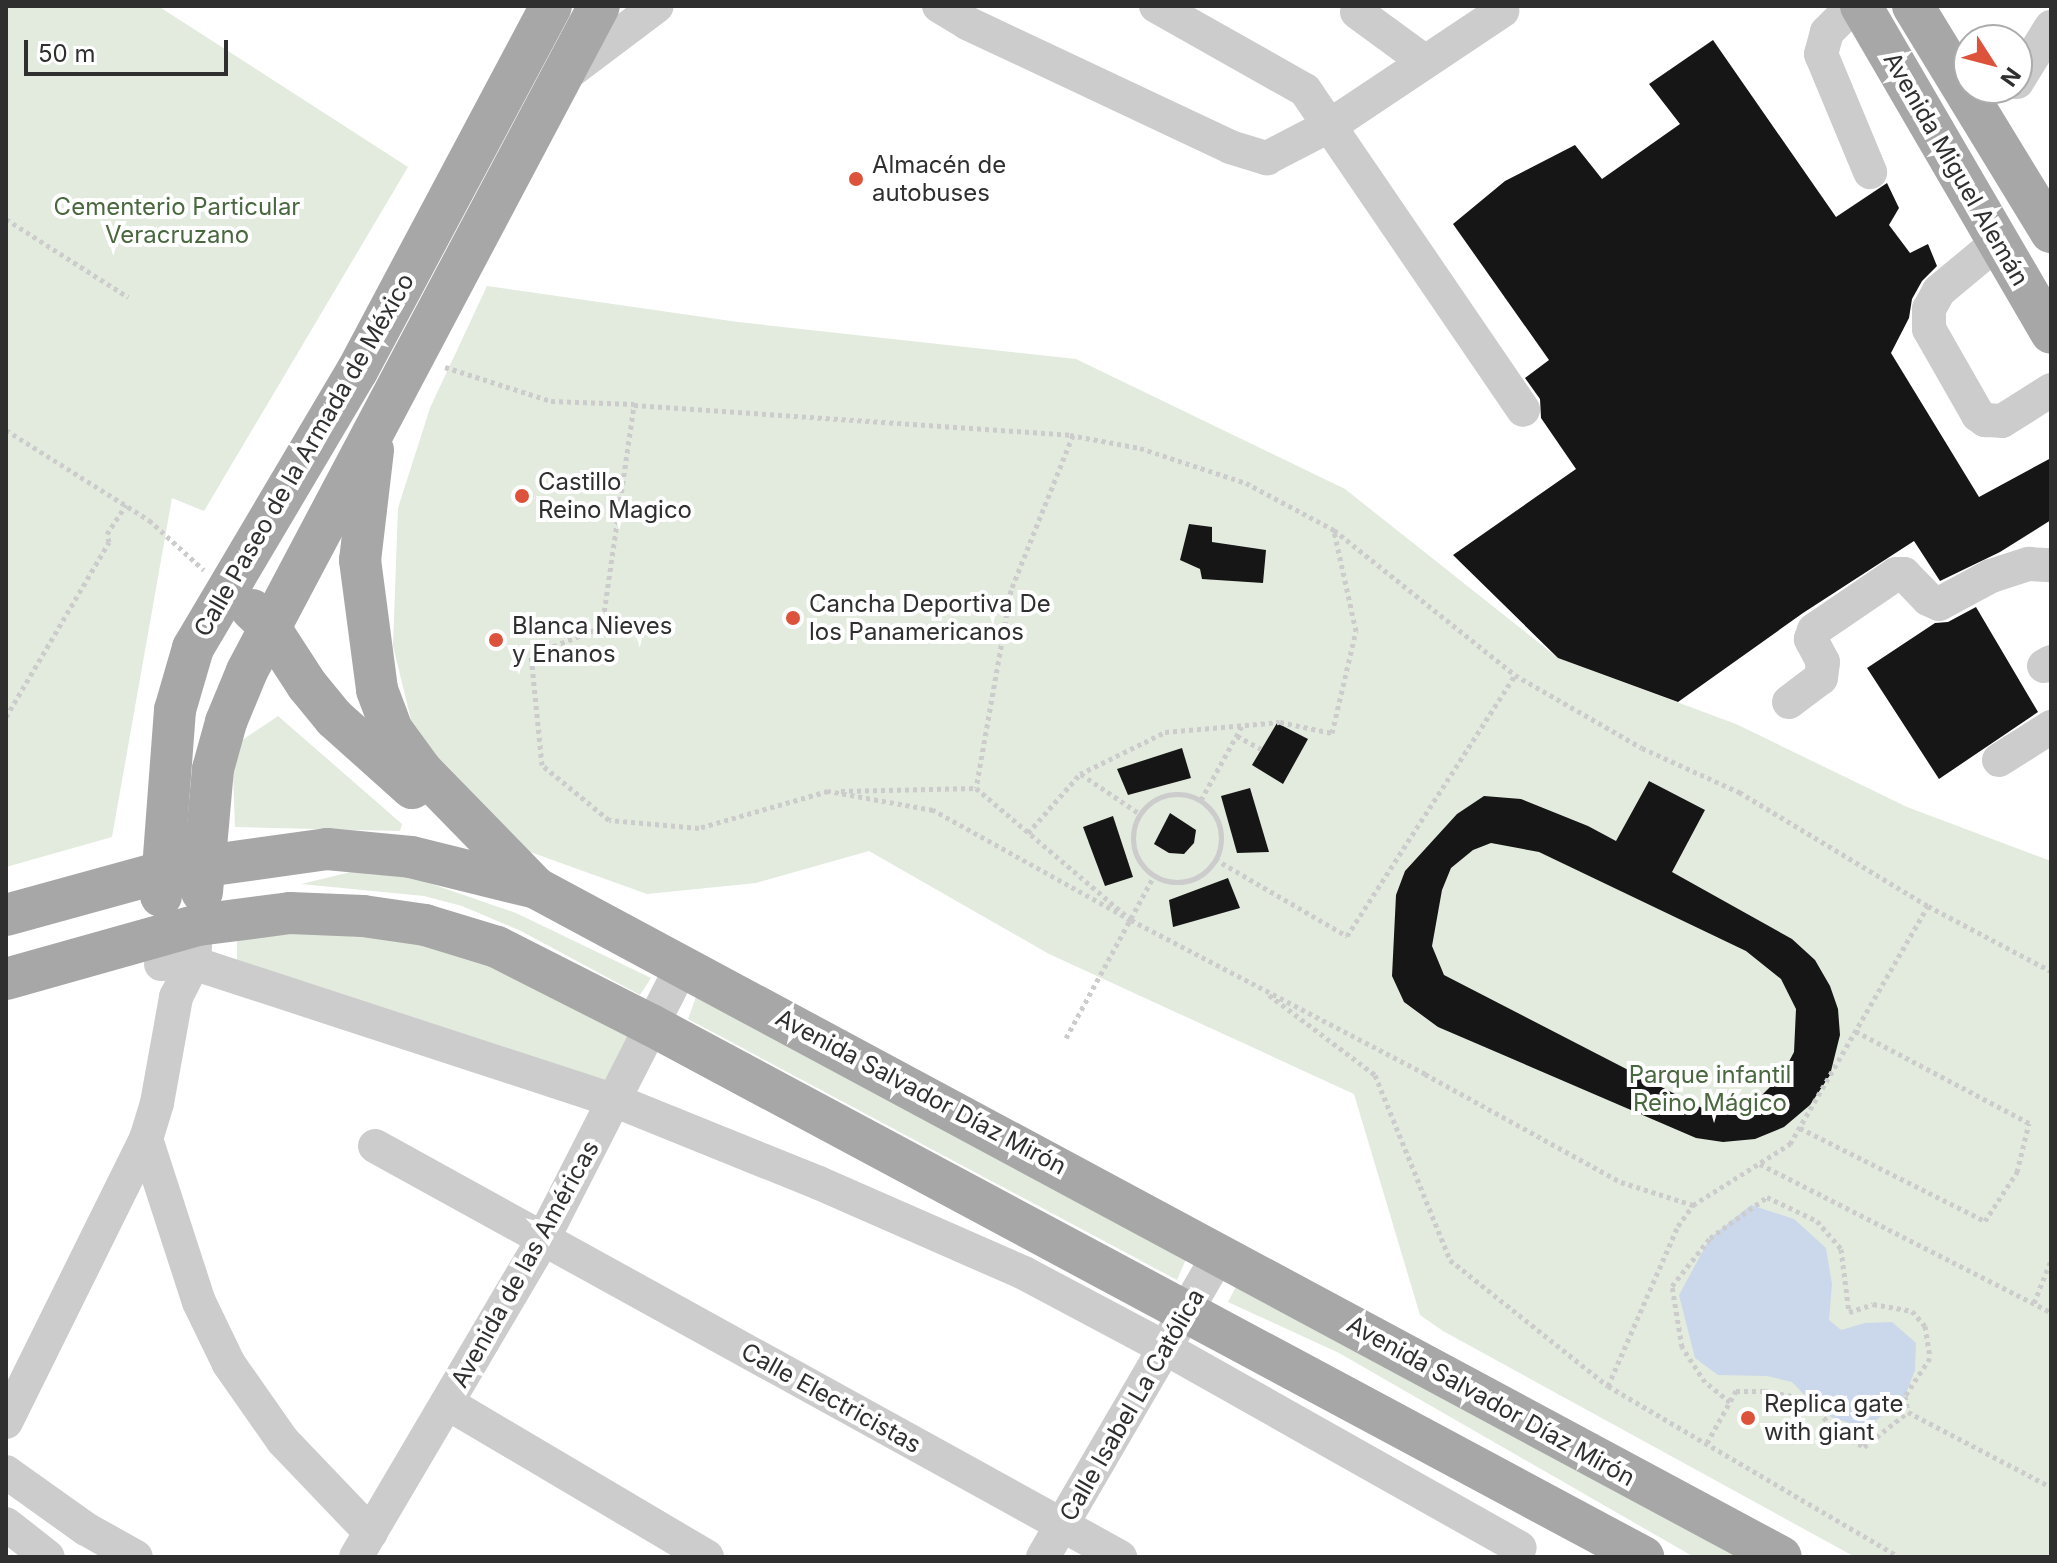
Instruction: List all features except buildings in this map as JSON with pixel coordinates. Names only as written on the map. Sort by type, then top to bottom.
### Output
[{"type":"main road","name":"Calle Paseo de la Armada de México","points":[[178,947],[162,872],[175,710],[193,648],[357,371],[551,6]]},
{"type":"main road","name":"Calle Paseo de la Armada de México","points":[[178,947],[204,863],[216,757],[226,722],[268,625],[599,6]]},
{"type":"main road","name":"Avenida Miguel Alemán","points":[[1861,6],[2051,333]]},
{"type":"main road","name":"Avenida Miguel Alemán","points":[[1913,6],[2051,232]]},
{"type":"main road","points":[[375,428],[360,560],[377,690],[392,730],[415,761],[536,888]]},
{"type":"main road","points":[[228,589],[268,625],[307,685],[334,718],[451,822],[489,840]]},
{"type":"main road","name":"Avenida Salvador Díaz Mirón","points":[[6,915],[204,863],[327,849],[411,857],[536,888],[683,964],[1781,1557]]},
{"type":"main road","points":[[6,979],[178,947],[290,913],[363,916],[425,925],[497,947],[651,1025],[1187,1310],[1643,1557]]},
{"type":"street","points":[[561,78],[657,6]]},
{"type":"street","points":[[939,6],[980,29],[1253,156],[1267,158],[1331,125],[1502,8]]},
{"type":"street","points":[[1853,6],[1827,32],[1821,54],[1870,172]]},
{"type":"street","points":[[1175,10],[1305,90],[1523,410]]},
{"type":"street","points":[[1357,12],[1424,61]]},
{"type":"street","points":[[2033,56],[2051,27]]},
{"type":"street","points":[[1979,114],[1991,104]]},
{"type":"street","points":[[1999,241],[1939,291],[1929,309],[1929,329],[1978,415],[1985,420],[2002,421],[2051,390]]},
{"type":"street","points":[[1789,702],[1821,678],[1823,662],[1811,639],[1814,630],[1896,574],[1904,574],[1928,599],[1939,604],[1991,576],[2029,564],[2051,565]]},
{"type":"street","points":[[1999,760],[2051,727]]},
{"type":"street","points":[[6,1422],[146,1139],[157,1103],[176,997],[178,947],[616,1101],[819,1183],[1024,1273],[1165,1348],[1517,1552],[1545,1504]]},
{"type":"street","name":"Avenida de las Américas","points":[[363,1545],[543,1239],[616,1101],[683,964]]},
{"type":"street","points":[[146,1139],[199,1302],[229,1364],[283,1441],[363,1545]]},
{"type":"street","name":"Calle Electricistas","points":[[375,1146],[1120,1557]]},
{"type":"street","name":"Calle Isabel La Católica","points":[[1043,1557],[1220,1253]]},
{"type":"street","points":[[447,1403],[707,1557]]},
{"type":"street","points":[[6,1472],[86,1529],[136,1557]]},
{"type":"street","points":[[6,1524],[48,1557]]},
{"type":"street","points":[[67,1557],[86,1529]]},
{"type":"path","points":[[6,219],[128,297]]},
{"type":"path","points":[[413,356],[551,401],[783,412],[1073,435],[1140,448],[1246,483],[1334,530],[1515,675],[1642,748],[1739,792],[1928,906],[2051,971]]},
{"type":"path","points":[[634,405],[602,627],[531,655],[542,765],[609,820],[699,828],[828,791],[976,788],[1131,920]]},
{"type":"path","points":[[6,430],[149,520],[179,550],[228,589]]},
{"type":"path","points":[[976,788],[1011,590],[1073,435]]},
{"type":"path","points":[[6,717],[109,542],[107,534],[126,505]]},
{"type":"path","points":[[1028,833],[1080,774],[1165,732],[1280,722],[1332,733],[1356,631],[1334,530]]},
{"type":"path","points":[[1215,859],[1347,936],[1515,675]]},
{"type":"path","points":[[1201,800],[1243,724]]},
{"type":"path","points":[[1237,736],[1261,749]]},
{"type":"path","points":[[1080,774],[1140,814]]},
{"type":"path","points":[[828,791],[933,810],[1131,920],[1621,1182],[1693,1205]]},
{"type":"path","points":[[1180,793],[1201,800],[1211,809],[1221,833],[1215,859],[1209,869],[1189,880],[1177,882],[1154,876],[1138,858],[1133,844],[1140,814],[1152,801],[1165,795],[1180,793]]},
{"type":"path","points":[[1066,1038],[1154,876]]},
{"type":"path","points":[[1608,1386],[1678,1226],[1693,1205],[1790,1144],[1928,906]]},
{"type":"path","points":[[1265,991],[1375,1075],[1450,1260],[1608,1386],[1900,1557]]},
{"type":"path","points":[[1800,1128],[1985,1221],[2017,1172],[2029,1123],[1855,1031]]},
{"type":"path","points":[[1759,1164],[2051,1312]]},
{"type":"path","points":[[1730,1402],[1705,1382],[1682,1347],[1672,1286],[1710,1238],[1767,1197],[1817,1221],[1841,1249],[1843,1284],[1849,1312],[1873,1304],[1912,1311],[1925,1326],[1930,1358],[1905,1396],[1908,1412]]},
{"type":"path","points":[[2034,1303],[2051,1260]]},
{"type":"path","points":[[1707,1443],[1736,1391],[1764,1391],[1808,1399],[1837,1433],[1864,1447],[1908,1412]]},
{"type":"path","points":[[1908,1412],[2051,1487]]},
{"type":"green space","name":"Cementerio Particular Veracruzano","points":[[6,6],[158,6],[408,167],[204,511],[172,498],[112,837],[6,867]]},
{"type":"green space","name":"Parque infantil Reino Mágico","points":[[487,286],[738,322],[1076,359],[1345,489],[1558,658],[1736,724],[1907,807],[2051,861],[2051,1557],[1855,1557],[1443,1331],[1420,1315],[1354,1094],[1049,954],[869,851],[756,883],[647,894],[497,840],[416,740],[393,646],[398,508],[430,408]]},
{"type":"green space","points":[[278,716],[402,824],[400,831],[235,827],[232,747]]},
{"type":"green space","points":[[391,870],[516,913],[651,978],[640,995],[521,931],[462,906],[424,896],[301,884],[355,871]]},
{"type":"green space","points":[[360,924],[503,960],[631,1038],[609,1085],[237,970],[237,937]]},
{"type":"green space","points":[[697,994],[1187,1257],[1177,1280],[688,1019]]},
{"type":"green space","points":[[1239,1281],[1764,1557],[1694,1557],[1339,1353],[1228,1302]]},
{"type":"water","points":[[1751,1205],[1794,1219],[1826,1248],[1832,1284],[1829,1320],[1841,1330],[1865,1323],[1892,1322],[1916,1343],[1915,1370],[1905,1396],[1866,1429],[1823,1414],[1792,1382],[1767,1376],[1718,1375],[1695,1358],[1679,1295],[1710,1238]]},
{"type":"place","name":"Almacén de autobuses","points":[[856,179]]},
{"type":"place","name":"Castillo Reino Magico","points":[[522,496]]},
{"type":"place","name":"Cancha Deportiva De los Panamericanos","points":[[793,618]]},
{"type":"place","name":"Blanca Nieves y Enanos","points":[[496,640]]},
{"type":"place","name":"Replica gate with giant","points":[[1748,1418]]}]
